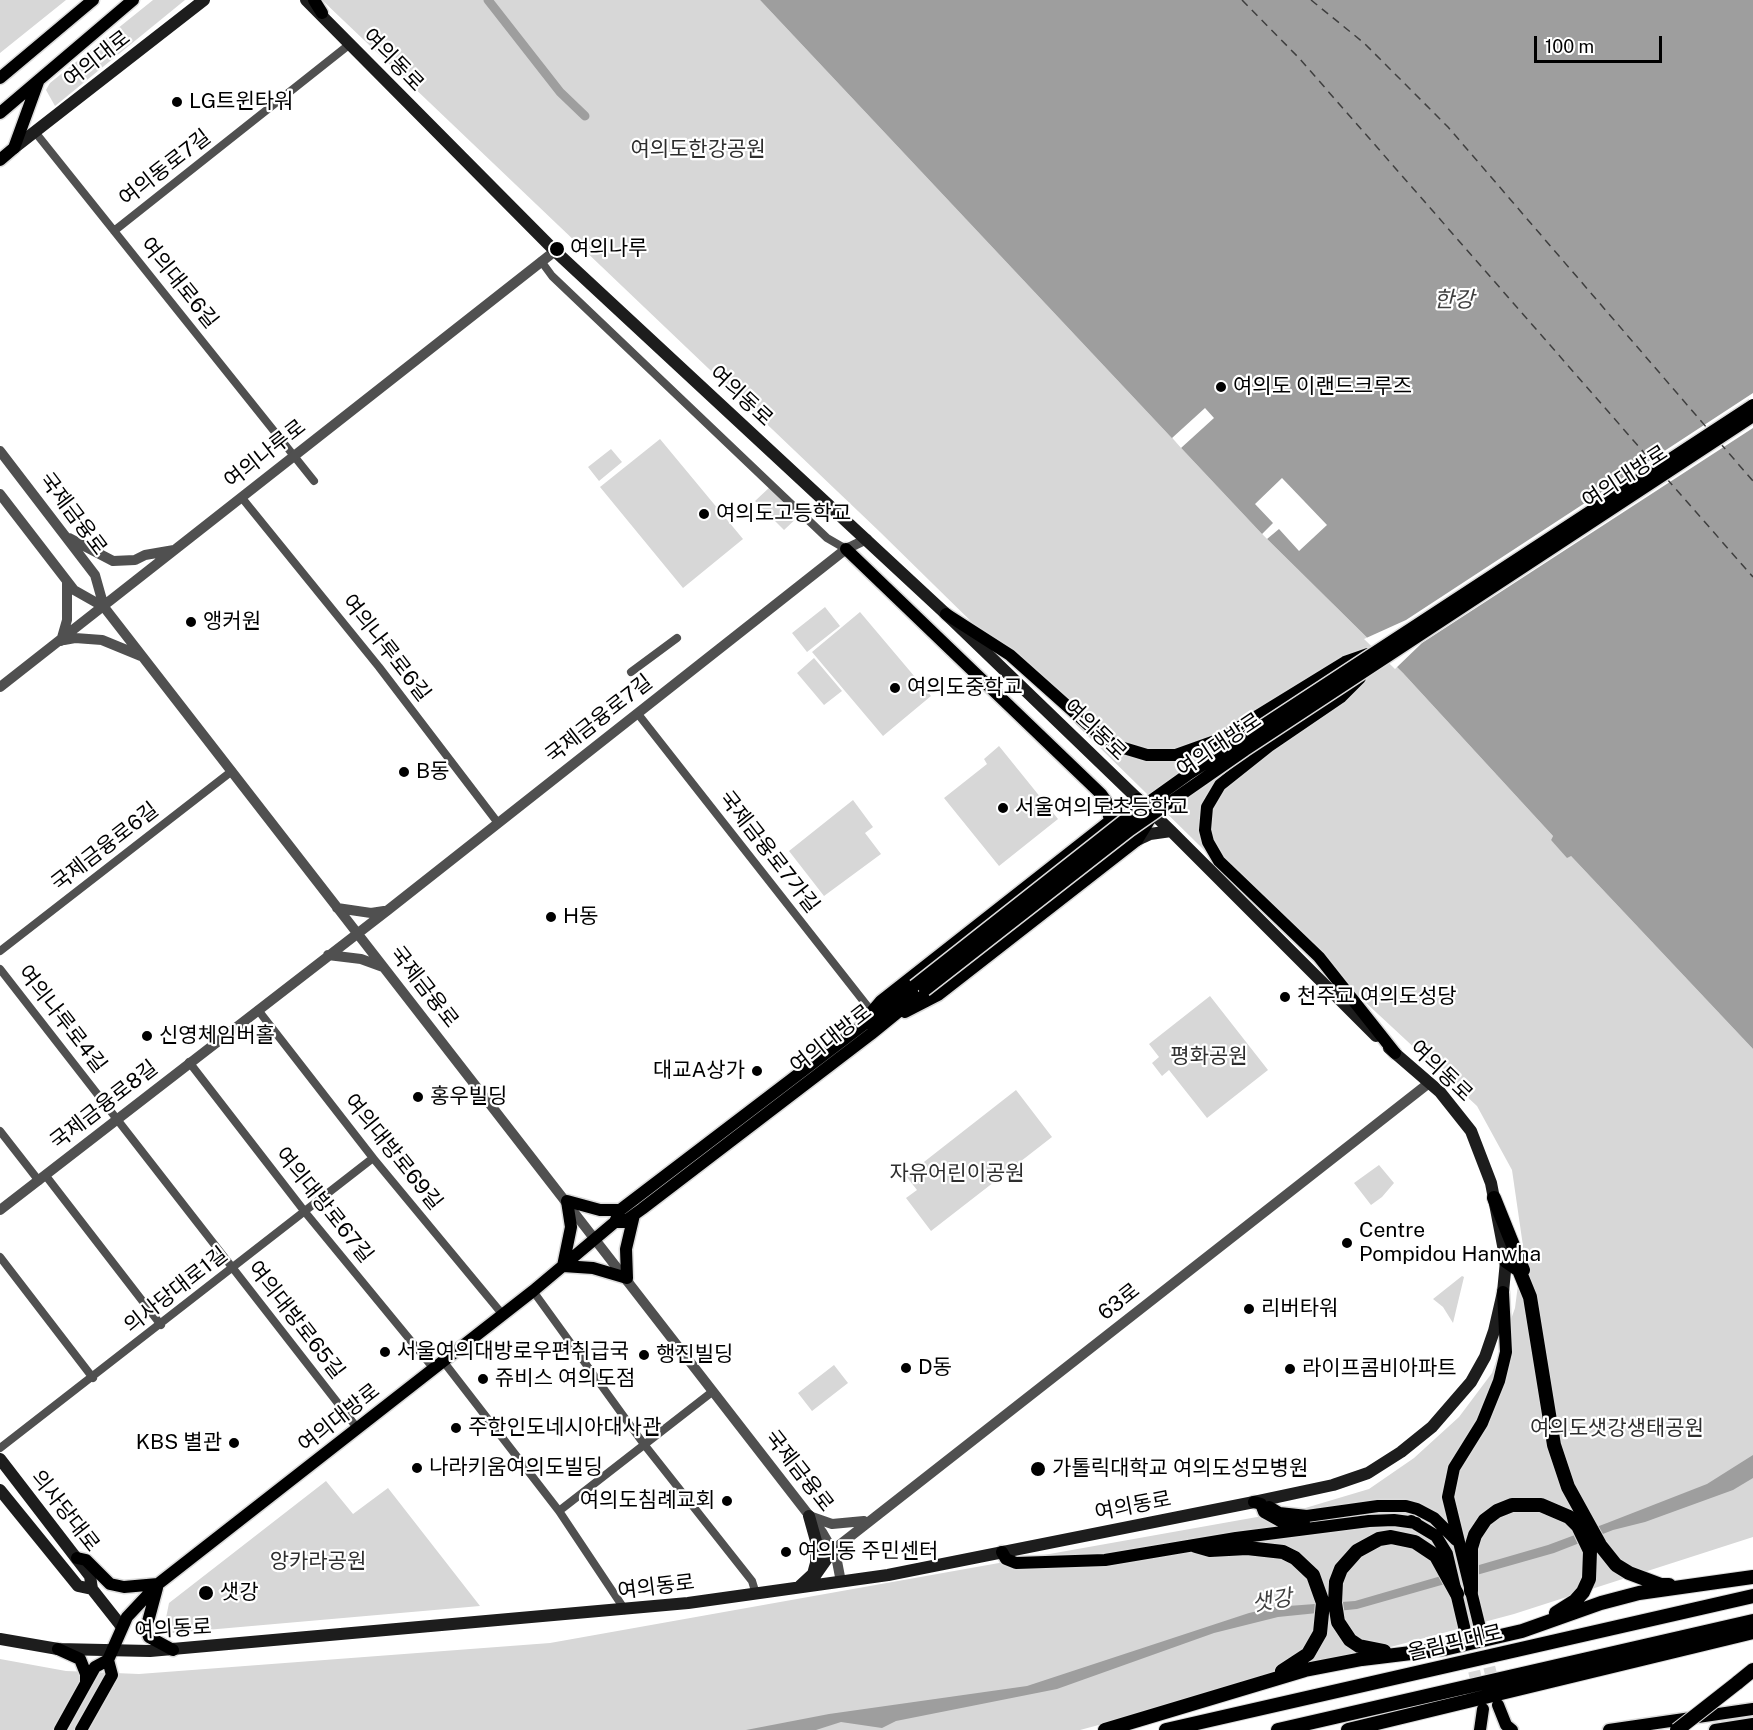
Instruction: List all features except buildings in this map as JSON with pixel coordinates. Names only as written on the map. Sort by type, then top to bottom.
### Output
[{"type":"highway","points":[[1494,1198],[1531,1288],[1554,1445],[1575,1514],[1595,1548],[1629,1574],[1661,1585],[1692,1585]]},
{"type":"highway","points":[[1506,1262],[1514,1265],[1524,1278],[1536,1325]]},
{"type":"highway","points":[[1457,1594],[1455,1550],[1497,1511],[1512,1506],[1541,1505],[1575,1514]]},
{"type":"highway","points":[[1410,1652],[1372,1651],[1350,1640],[1338,1622],[1335,1603],[1336,1582],[1348,1559],[1368,1543],[1379,1539],[1391,1538],[1455,1550]]},
{"type":"highway","points":[[1196,1546],[1210,1550],[1247,1548],[1283,1552],[1305,1567],[1317,1584],[1323,1603],[1323,1623],[1316,1643],[1308,1654],[1268,1681]]},
{"type":"highway","points":[[1522,1631],[1565,1608],[1580,1596],[1589,1580],[1595,1548]]},
{"type":"highway","points":[[1455,1550],[1471,1591]]},
{"type":"highway","points":[[1105,1730],[1268,1681],[1338,1663],[1444,1649],[1522,1631],[1601,1603],[1639,1593],[1753,1577]]},
{"type":"highway","name":"올림픽대로","points":[[1166,1730],[1753,1596]]},
{"type":"highway","points":[[1278,1730],[1753,1621]]},
{"type":"highway","points":[[1348,1730],[1753,1632]]},
{"type":"highway","points":[[1677,1730],[1753,1670]]},
{"type":"main road","points":[[0,78],[93,0]]},
{"type":"main road","name":"여의대로","points":[[0,113],[133,0]]},
{"type":"main road","name":"여의대로","points":[[0,160],[204,0]]},
{"type":"main road","name":"여의동로","points":[[0,1639],[110,1655],[625,1610],[842,1582],[1333,1485],[1368,1473],[1401,1452],[1432,1427],[1465,1389],[1485,1357],[1503,1292],[1506,1262],[1484,1160],[1471,1131],[1440,1092],[1395,1053],[1171,831],[946,614],[555,251],[322,13],[306,0]]},
{"type":"main road","points":[[314,0],[322,13]]},
{"type":"main road","name":"여의대로","points":[[14,148],[38,80]]},
{"type":"main road","points":[[920,988],[1131,815],[1375,651],[1753,405]]},
{"type":"main road","name":"여의대방로","points":[[60,1730],[87,1678],[95,1667],[110,1655],[131,1611],[158,1584],[533,1291],[596,1238],[617,1216],[861,1028],[920,988],[1130,830],[1245,750],[1753,416]]},
{"type":"main road","points":[[846,549],[1101,794],[1106,801],[1110,821]]},
{"type":"main road","points":[[946,614],[1010,655],[1088,726],[1110,742],[1147,755],[1176,755],[1218,740],[1345,662],[1375,651]]},
{"type":"main road","points":[[1373,666],[1341,697],[1269,746],[1220,785],[1207,807],[1205,830],[1213,853],[1319,957],[1395,1053]]},
{"type":"main road","points":[[861,1028],[880,1001],[1138,799]]},
{"type":"main road","points":[[1137,840],[1153,814]]},
{"type":"main road","points":[[878,1028],[938,994],[1137,840],[1150,834],[1171,831]]},
{"type":"main road","name":"여의대방로","points":[[617,1216],[624,1222],[634,1215],[878,1028],[920,988]]},
{"type":"main road","points":[[617,1216],[567,1201],[571,1227],[563,1266],[593,1268],[627,1278],[626,1249],[634,1215]]},
{"type":"main road","points":[[1455,1550],[1448,1497],[1450,1481],[1454,1467],[1486,1413],[1499,1381],[1506,1352],[1503,1292]]},
{"type":"main road","name":"의사당대로","points":[[0,1459],[77,1558],[90,1576],[92,1589],[122,1627]]},
{"type":"main road","name":"의사당대로","points":[[0,1490],[78,1586],[92,1589]]},
{"type":"main road","points":[[1254,1502],[1265,1504],[1280,1513],[1307,1516],[1378,1506],[1406,1506],[1418,1509],[1434,1518],[1455,1550]]},
{"type":"main road","points":[[1254,1502],[1261,1504],[1264,1512],[1282,1522],[1312,1523],[1392,1516],[1416,1523],[1455,1550]]},
{"type":"main road","points":[[795,1588],[813,1574],[816,1563],[816,1541],[809,1516]]},
{"type":"main road","points":[[1002,1552],[1006,1559],[1016,1563],[1105,1560],[1369,1521],[1394,1520],[1416,1523]]},
{"type":"main road","points":[[795,1588],[816,1576],[833,1550]]},
{"type":"main road","points":[[77,1558],[86,1560],[110,1584],[124,1587],[158,1584],[146,1629],[149,1637],[173,1650]]},
{"type":"main road","points":[[1471,1591],[1481,1632]]},
{"type":"main road","points":[[1457,1594],[1466,1635]]},
{"type":"main road","points":[[58,1649],[80,1659],[87,1678]]},
{"type":"main road","name":"여의대방로","points":[[81,1730],[112,1675],[110,1655]]},
{"type":"main road","points":[[1498,1705],[1506,1725],[1512,1730]]},
{"type":"main road","points":[[1480,1730],[1483,1709]]},
{"type":"main road","points":[[1609,1730],[1753,1709]]},
{"type":"main road","points":[[1715,1730],[1753,1724]]},
{"type":"street","name":"여의동로7길","points":[[114,231],[350,44]]},
{"type":"street","name":"여의대로6길","points":[[35,132],[314,481]]},
{"type":"street","name":"여의나루로","points":[[0,687],[555,251]]},
{"type":"street","points":[[541,261],[552,276],[827,538],[846,549]]},
{"type":"street","name":"국제금융로","points":[[0,451],[94,575],[104,607],[596,1238],[809,1516],[833,1550],[842,1582]]},
{"type":"street","name":"국제금융로","points":[[0,494],[74,590],[104,607]]},
{"type":"street","name":"여의나루로6길","points":[[242,498],[379,667],[498,823]]},
{"type":"street","points":[[65,536],[113,561],[135,560],[145,555],[175,550]]},
{"type":"street","name":"국제금융로7길","points":[[357,933],[846,549],[867,539]]},
{"type":"street","points":[[67,580],[67,620],[61,641],[75,638],[102,640],[143,657]]},
{"type":"street","points":[[631,672],[677,638]]},
{"type":"street","name":"국제금융로7가길","points":[[638,714],[872,1012]]},
{"type":"street","name":"국제금융로6길","points":[[0,951],[232,771]]},
{"type":"street","points":[[337,908],[371,913],[388,910]]},
{"type":"street","name":"국제금융로8길","points":[[0,1210],[357,933]]},
{"type":"street","points":[[328,955],[361,959],[383,967]]},
{"type":"street","name":"여의나루로4길","points":[[0,969],[117,1119]]},
{"type":"street","name":"여의대방로69길","points":[[258,1010],[373,1158],[503,1315]]},
{"type":"street","name":"여의대방로67길","points":[[189,1062],[305,1212],[438,1365],[559,1511],[625,1610]]},
{"type":"street","name":"63로","points":[[833,1550],[1429,1083]]},
{"type":"street","name":"여의대방로65길","points":[[117,1119],[358,1429]]},
{"type":"street","name":"국제금융로8길","points":[[0,1131],[42,1178],[161,1325]]},
{"type":"street","name":"의사당대로1길","points":[[0,1448],[93,1378],[373,1158]]},
{"type":"street","points":[[0,1257],[93,1378]]},
{"type":"street","points":[[533,1291],[643,1443],[752,1581],[756,1594]]},
{"type":"street","points":[[559,1511],[643,1443],[712,1392]]},
{"type":"street","points":[[809,1516],[832,1524],[848,1525],[872,1518]]},
{"type":"green space","points":[[0,0],[66,0],[0,53]]},
{"type":"green space","points":[[153,0],[185,0],[55,106],[46,90],[50,83]]},
{"type":"green space","name":"여의도한강공원","points":[[322,0],[760,0],[1262,534],[1403,673],[1553,836],[1551,840],[1571,856],[1753,1049],[1753,1537],[1514,1614],[1080,1730],[0,1730],[0,1659],[66,1671],[139,1674],[550,1643],[1302,1509],[1369,1489],[1414,1458],[1459,1417],[1492,1373],[1515,1308],[1523,1246],[1512,1170],[1477,1106],[1251,896],[880,532]]},
{"type":"green space","points":[[660,439],[743,539],[683,588],[600,487]]},
{"type":"green space","points":[[611,449],[622,462],[599,481],[588,467]]},
{"type":"green space","points":[[771,486],[800,515],[784,530],[755,501]]},
{"type":"green space","points":[[825,607],[840,626],[807,652],[792,633]]},
{"type":"green space","points":[[860,612],[931,696],[883,736],[812,652]]},
{"type":"green space","points":[[814,658],[842,691],[824,705],[797,673]]},
{"type":"green space","points":[[999,746],[1058,819],[999,866],[944,798],[987,764],[984,759]]},
{"type":"green space","points":[[853,800],[873,827],[865,833],[881,854],[824,896],[789,851]]},
{"type":"green space","name":"평화공원","points":[[1210,996],[1268,1070],[1207,1118],[1169,1070],[1162,1076],[1152,1063],[1159,1057],[1149,1044]]},
{"type":"green space","name":"자유어린이공원","points":[[1016,1090],[1052,1137],[931,1231],[906,1198],[917,1190],[906,1176]]},
{"type":"green space","points":[[1379,1165],[1394,1183],[1382,1197],[1371,1205],[1354,1183]]},
{"type":"green space","points":[[1462,1276],[1464,1277],[1453,1323],[1443,1307],[1433,1299]]},
{"type":"green space","points":[[834,1365],[848,1383],[812,1411],[798,1393]]},
{"type":"green space","name":"앙카라공원","points":[[326,1481],[353,1514],[388,1488],[480,1606],[172,1633],[166,1618],[169,1603]]},
{"type":"water","name":"한강","points":[[760,0],[1753,0],[1753,1049],[1571,856],[1567,858],[1551,840],[1553,836],[1403,673],[1262,534]]},
{"type":"water","points":[[1753,1455],[1753,1478],[1733,1490],[1645,1522],[1613,1530],[1554,1553],[1357,1609],[1278,1617],[1214,1633],[1057,1689],[896,1721],[882,1728],[841,1722],[816,1730],[746,1730],[829,1714],[1027,1686],[1249,1613],[1275,1607],[1355,1601],[1548,1545],[1707,1484]]},
{"type":"pier","points":[[1753,393],[1753,428],[1422,643],[1395,669],[1364,639],[1406,620]]},
{"type":"pier","points":[[1205,408],[1214,418],[1181,448],[1172,438]]},
{"type":"pier","points":[[1282,478],[1327,525],[1299,551],[1279,529],[1267,539],[1262,534],[1273,523],[1255,504]]},
{"type":"waterway","points":[[488,0],[560,92],[585,116]]},
{"type":"ferry route","points":[[1242,0],[1299,58],[1654,464]]},
{"type":"ferry route","points":[[1311,0],[1364,43],[1448,127],[1707,428]]},
{"type":"ferry route","points":[[1720,443],[1753,481]]},
{"type":"ferry route","points":[[1667,479],[1753,577]]},
{"type":"tunnel","points":[[1481,1632],[1498,1704]]},
{"type":"tunnel","points":[[1466,1636],[1479,1692]]},
{"type":"place","name":"LG트윈타워","points":[[177,102]]},
{"type":"place","name":"여의나루","points":[[557,249]]},
{"type":"place","name":"여의도 이랜드크루즈","points":[[1221,387]]},
{"type":"place","name":"여의도고등학교","points":[[704,514]]},
{"type":"place","name":"앵커원","points":[[191,622]]},
{"type":"place","name":"여의도중학교","points":[[895,688]]},
{"type":"place","name":"B동","points":[[404,772]]},
{"type":"place","name":"서울여의도초등학교","points":[[1003,808]]},
{"type":"place","name":"H동","points":[[551,917]]},
{"type":"place","name":"천주교 여의도성당","points":[[1285,997]]},
{"type":"place","name":"신영체임버홀","points":[[147,1036]]},
{"type":"place","name":"대교A상가","points":[[757,1071]]},
{"type":"place","name":"홍우빌딩","points":[[418,1097]]},
{"type":"place","name":"Centre Pompidou Hanwha","points":[[1347,1243]]},
{"type":"place","name":"리버타워","points":[[1249,1309]]},
{"type":"place","name":"서울여의대방로우편취급국","points":[[385,1352]]},
{"type":"place","name":"행진빌딩","points":[[644,1355]]},
{"type":"place","name":"D동","points":[[906,1368]]},
{"type":"place","name":"라이프콤비아파트","points":[[1290,1369]]},
{"type":"place","name":"쥬비스 여의도점","points":[[483,1379]]},
{"type":"place","name":"주한인도네시아대사관","points":[[456,1428]]},
{"type":"place","name":"KBS 별관","points":[[234,1443]]},
{"type":"place","name":"나라키움여의도빌딩","points":[[417,1468]]},
{"type":"place","name":"가톨릭대학교 여의도성모병원","points":[[1038,1469]]},
{"type":"place","name":"여의도침례교회","points":[[727,1501]]},
{"type":"place","name":"여의동 주민센터","points":[[786,1552]]},
{"type":"place","name":"샛강","points":[[206,1593]]},
{"type":"park label","name":"여의도샛강생태공원","points":[[1617,1429]]}]
